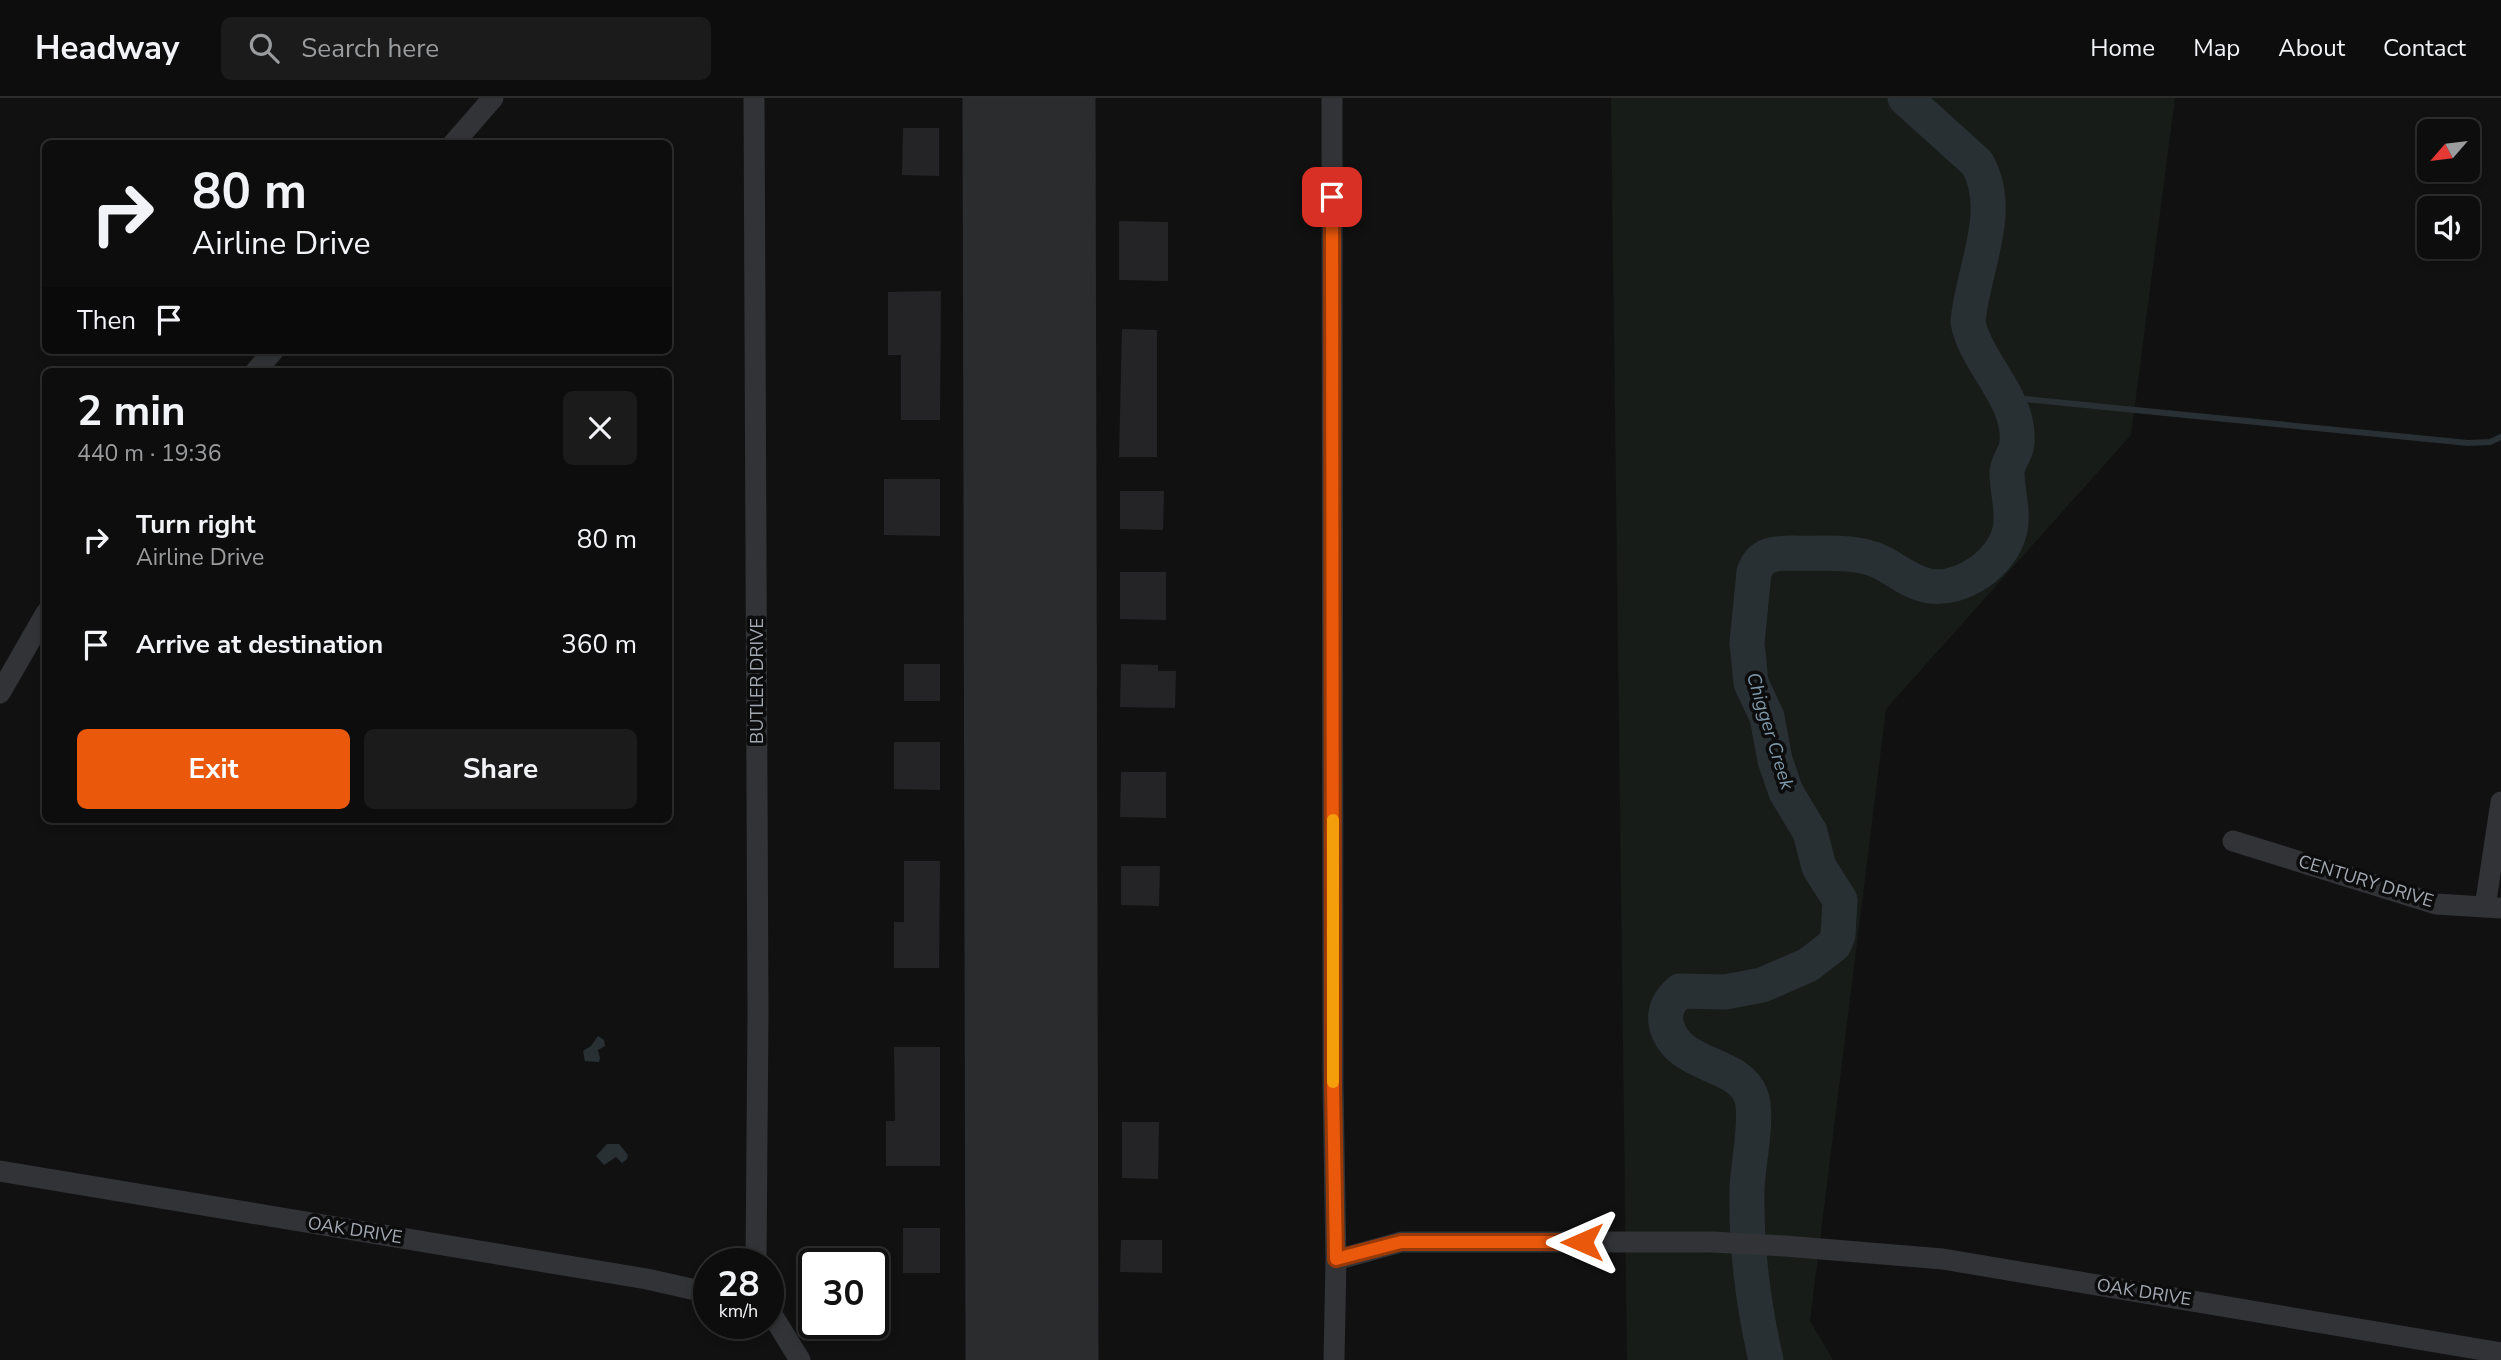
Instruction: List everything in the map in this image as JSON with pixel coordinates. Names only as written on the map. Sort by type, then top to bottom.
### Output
[{"type":"street","points":[[456,140],[493,98]]},
{"type":"street","name":"BUTLER DRIVE","points":[[754,98],[758,1015],[756,1248]]},
{"type":"street","points":[[1332,98],[1333,1086],[1336,1259],[1334,1360]]},
{"type":"street","points":[[259,368],[271,354]]},
{"type":"street","points":[[0,692],[42,620]]},
{"type":"street","points":[[2493,907],[2501,802]]},
{"type":"street","name":"CENTURY DRIVE","points":[[2233,841],[2436,904],[2493,907]]},
{"type":"street","name":"OAK DRIVE","points":[[0,1171],[647,1279],[693,1289]]},
{"type":"street","name":"OAK DRIVE","points":[[1336,1259],[1401,1242],[1712,1242],[1785,1246],[1943,1259],[2501,1353]]},
{"type":"street","points":[[784,1334],[800,1360]]},
{"type":"shaded area","points":[[1611,98],[2175,98],[2131,435],[1886,709],[1810,1321],[1833,1360],[1627,1360]]},
{"type":"shaded area","points":[[598,1036],[604,1040],[605,1046],[598,1050],[599,1062],[585,1061],[583,1051],[591,1046]]},
{"type":"shaded area","points":[[607,1144],[619,1144],[628,1155],[627,1159],[622,1163],[616,1157],[604,1165],[596,1156]]},
{"type":"building","points":[[903,128],[939,128],[939,176],[902,175]]},
{"type":"building","points":[[1119,221],[1168,222],[1168,281],[1119,280]]},
{"type":"building","points":[[941,291],[940,420],[901,420],[901,355],[888,355],[888,292]]},
{"type":"building","points":[[1122,329],[1157,330],[1157,457],[1119,457]]},
{"type":"building","points":[[884,479],[940,479],[940,536],[884,535]]},
{"type":"building","points":[[1120,491],[1164,491],[1163,530],[1120,529]]},
{"type":"building","points":[[1120,572],[1166,572],[1166,620],[1120,619]]},
{"type":"building","points":[[904,664],[940,664],[940,701],[904,701]]},
{"type":"building","points":[[1121,664],[1158,665],[1158,671],[1176,671],[1175,708],[1120,707]]},
{"type":"building","points":[[894,742],[940,742],[940,790],[894,789]]},
{"type":"building","points":[[1121,772],[1166,772],[1166,818],[1120,817]]},
{"type":"building","points":[[904,861],[940,861],[939,968],[894,968],[894,922],[904,922]]},
{"type":"building","points":[[1121,866],[1160,866],[1159,906],[1121,905]]},
{"type":"building","points":[[894,1047],[940,1047],[940,1166],[886,1166],[886,1121],[895,1121]]},
{"type":"building","points":[[1122,1122],[1159,1122],[1158,1179],[1122,1178]]},
{"type":"building","points":[[903,1228],[940,1228],[940,1273],[903,1273]]},
{"type":"building","points":[[1121,1240],[1162,1240],[1162,1273],[1120,1272]]},
{"type":"waterway","name":"Chigger Creek","points":[[1766,1360],[1757,1318],[1749,1255],[1748,1181],[1754,1117],[1751,1096],[1744,1084],[1734,1076],[1682,1049],[1672,1038],[1666,1023],[1668,1005],[1680,991],[1725,992],[1762,985],[1808,965],[1834,945],[1838,935],[1840,900],[1819,867],[1810,832],[1786,792],[1775,760],[1767,717],[1751,683],[1747,643],[1754,572],[1761,561],[1775,554],[1840,553],[1858,555],[1883,563],[1921,584],[1955,584],[1990,564],[2006,542],[2011,523],[2007,472],[2017,443],[2016,427],[2012,411],[1980,352],[1968,322],[1988,221],[1985,182],[1977,163],[1905,98]]},
{"type":"waterway","points":[[2005,397],[2468,443],[2490,442],[2501,437]]},
{"type":"runway","points":[[1029,98],[1032,1360]]},
{"type":"slow traffic","points":[[1333,820],[1333,1082]]},
{"type":"route","points":[[1332,197],[1333,1086],[1336,1259],[1401,1242],[1582,1242]]}]
